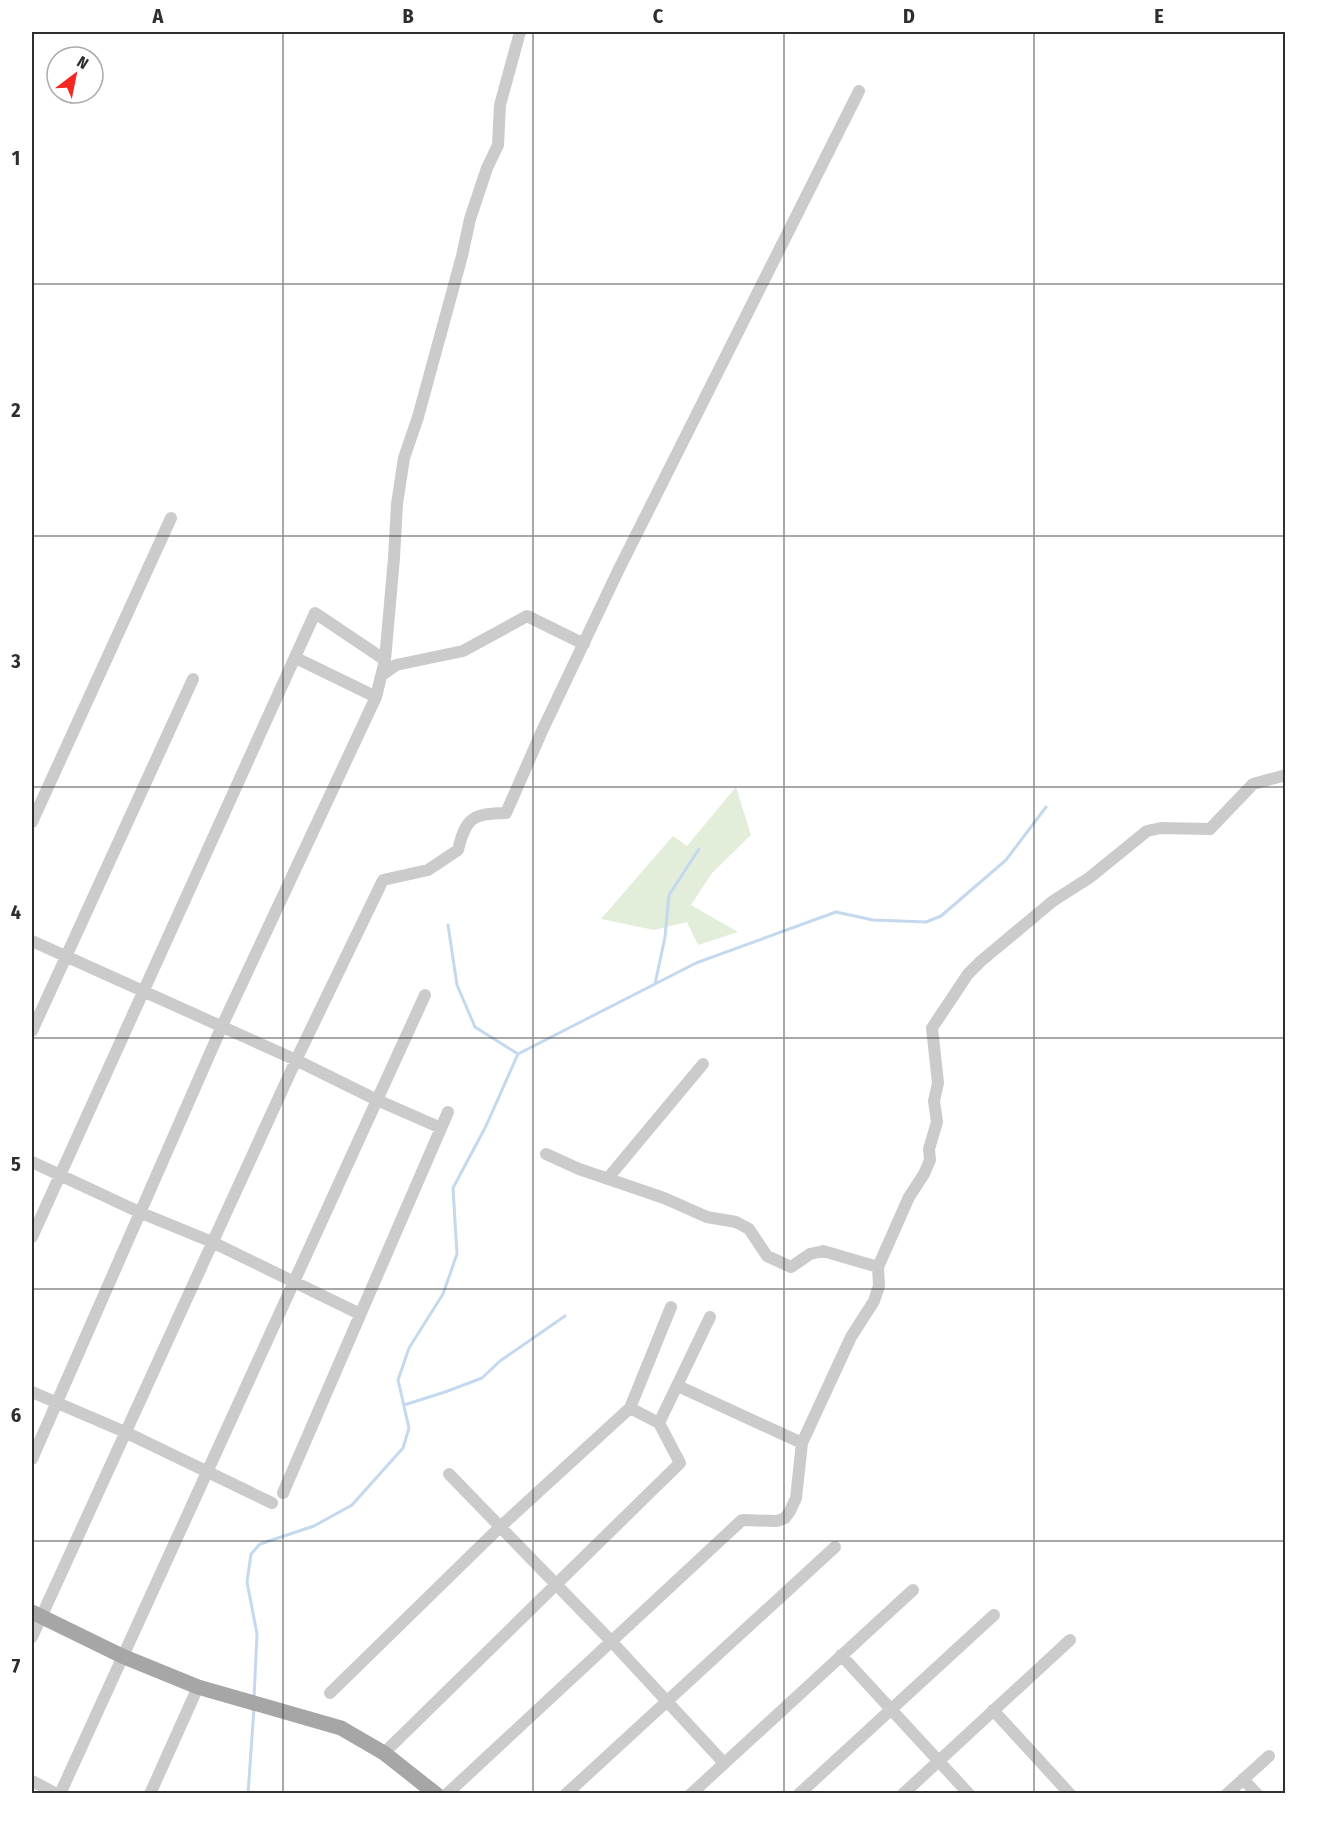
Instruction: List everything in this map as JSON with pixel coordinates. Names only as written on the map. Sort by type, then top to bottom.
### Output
[{"type":"main road","points":[[36,1614],[123,1656],[198,1688],[341,1728],[384,1753],[435,1794]]},
{"type":"street","points":[[32,1459],[222,1026],[376,697],[386,660],[397,504],[404,458],[418,417],[470,219],[487,168],[498,146],[500,105],[520,32]]},
{"type":"street","points":[[32,1637],[36,1614],[125,1432],[296,1059],[383,880],[428,870],[458,850],[463,829],[480,814],[506,813],[618,571],[860,91]]},
{"type":"street","points":[[32,822],[171,518]]},
{"type":"street","points":[[32,1236],[315,613],[386,660]]},
{"type":"street","points":[[382,675],[396,665],[463,651],[527,616],[584,644]]},
{"type":"street","points":[[296,658],[376,697]]},
{"type":"street","points":[[32,1031],[193,679]]},
{"type":"street","points":[[447,1794],[742,1520],[777,1521],[784,1518],[796,1498],[802,1443],[851,1337],[874,1301],[879,1286],[878,1267],[909,1197],[930,1160],[929,1149],[937,1122],[934,1101],[938,1083],[932,1028],[968,974],[1053,901],[1089,878],[1147,831],[1161,828],[1210,829],[1253,784],[1286,775]]},
{"type":"street","points":[[32,941],[296,1059],[377,1100],[441,1128]]},
{"type":"street","points":[[32,1781],[58,1794],[425,995]]},
{"type":"street","points":[[608,1178],[703,1064]]},
{"type":"street","points":[[283,1493],[448,1112]]},
{"type":"street","points":[[546,1154],[579,1169],[664,1198],[707,1217],[736,1222],[748,1229],[767,1256],[791,1267],[810,1254],[823,1251],[878,1267]]},
{"type":"street","points":[[32,1162],[139,1212],[212,1242],[360,1314]]},
{"type":"street","points":[[330,1693],[500,1527],[630,1408],[670,1306]]},
{"type":"street","points":[[659,1423],[710,1317]]},
{"type":"street","points":[[678,1386],[802,1443]]},
{"type":"street","points":[[32,1392],[125,1432],[272,1503]]},
{"type":"street","points":[[384,1753],[680,1463],[659,1423],[630,1408]]},
{"type":"street","points":[[449,1474],[612,1642],[724,1763]]},
{"type":"street","points":[[566,1794],[835,1547]]},
{"type":"street","points":[[691,1794],[913,1590]]},
{"type":"street","points":[[799,1794],[994,1615]]},
{"type":"street","points":[[903,1794],[1070,1640]]},
{"type":"street","points":[[841,1655],[969,1794]]},
{"type":"street","points":[[150,1794],[198,1688]]},
{"type":"street","points":[[993,1710],[1070,1794]]},
{"type":"street","points":[[1227,1794],[1269,1755]]},
{"type":"street","points":[[1243,1779],[1257,1794]]},
{"type":"green space","points":[[736,787],[751,835],[712,873],[691,905],[738,932],[698,945],[687,922],[654,930],[601,919],[673,836],[687,846]]},
{"type":"waterway","points":[[254,1698],[257,1634],[247,1582],[251,1554],[260,1544],[314,1526],[352,1505],[403,1448],[409,1428],[398,1380],[409,1348],[443,1294],[457,1254],[453,1188],[486,1126],[518,1054],[696,963],[836,912],[873,920],[926,922],[941,916],[1006,860],[1046,807]]},
{"type":"waterway","points":[[655,984],[665,937],[669,895],[699,849]]},
{"type":"waterway","points":[[448,925],[457,985],[475,1027],[518,1054]]},
{"type":"waterway","points":[[404,1405],[482,1378],[500,1361],[565,1316]]},
{"type":"waterway","points":[[248,1794],[254,1708]]}]
